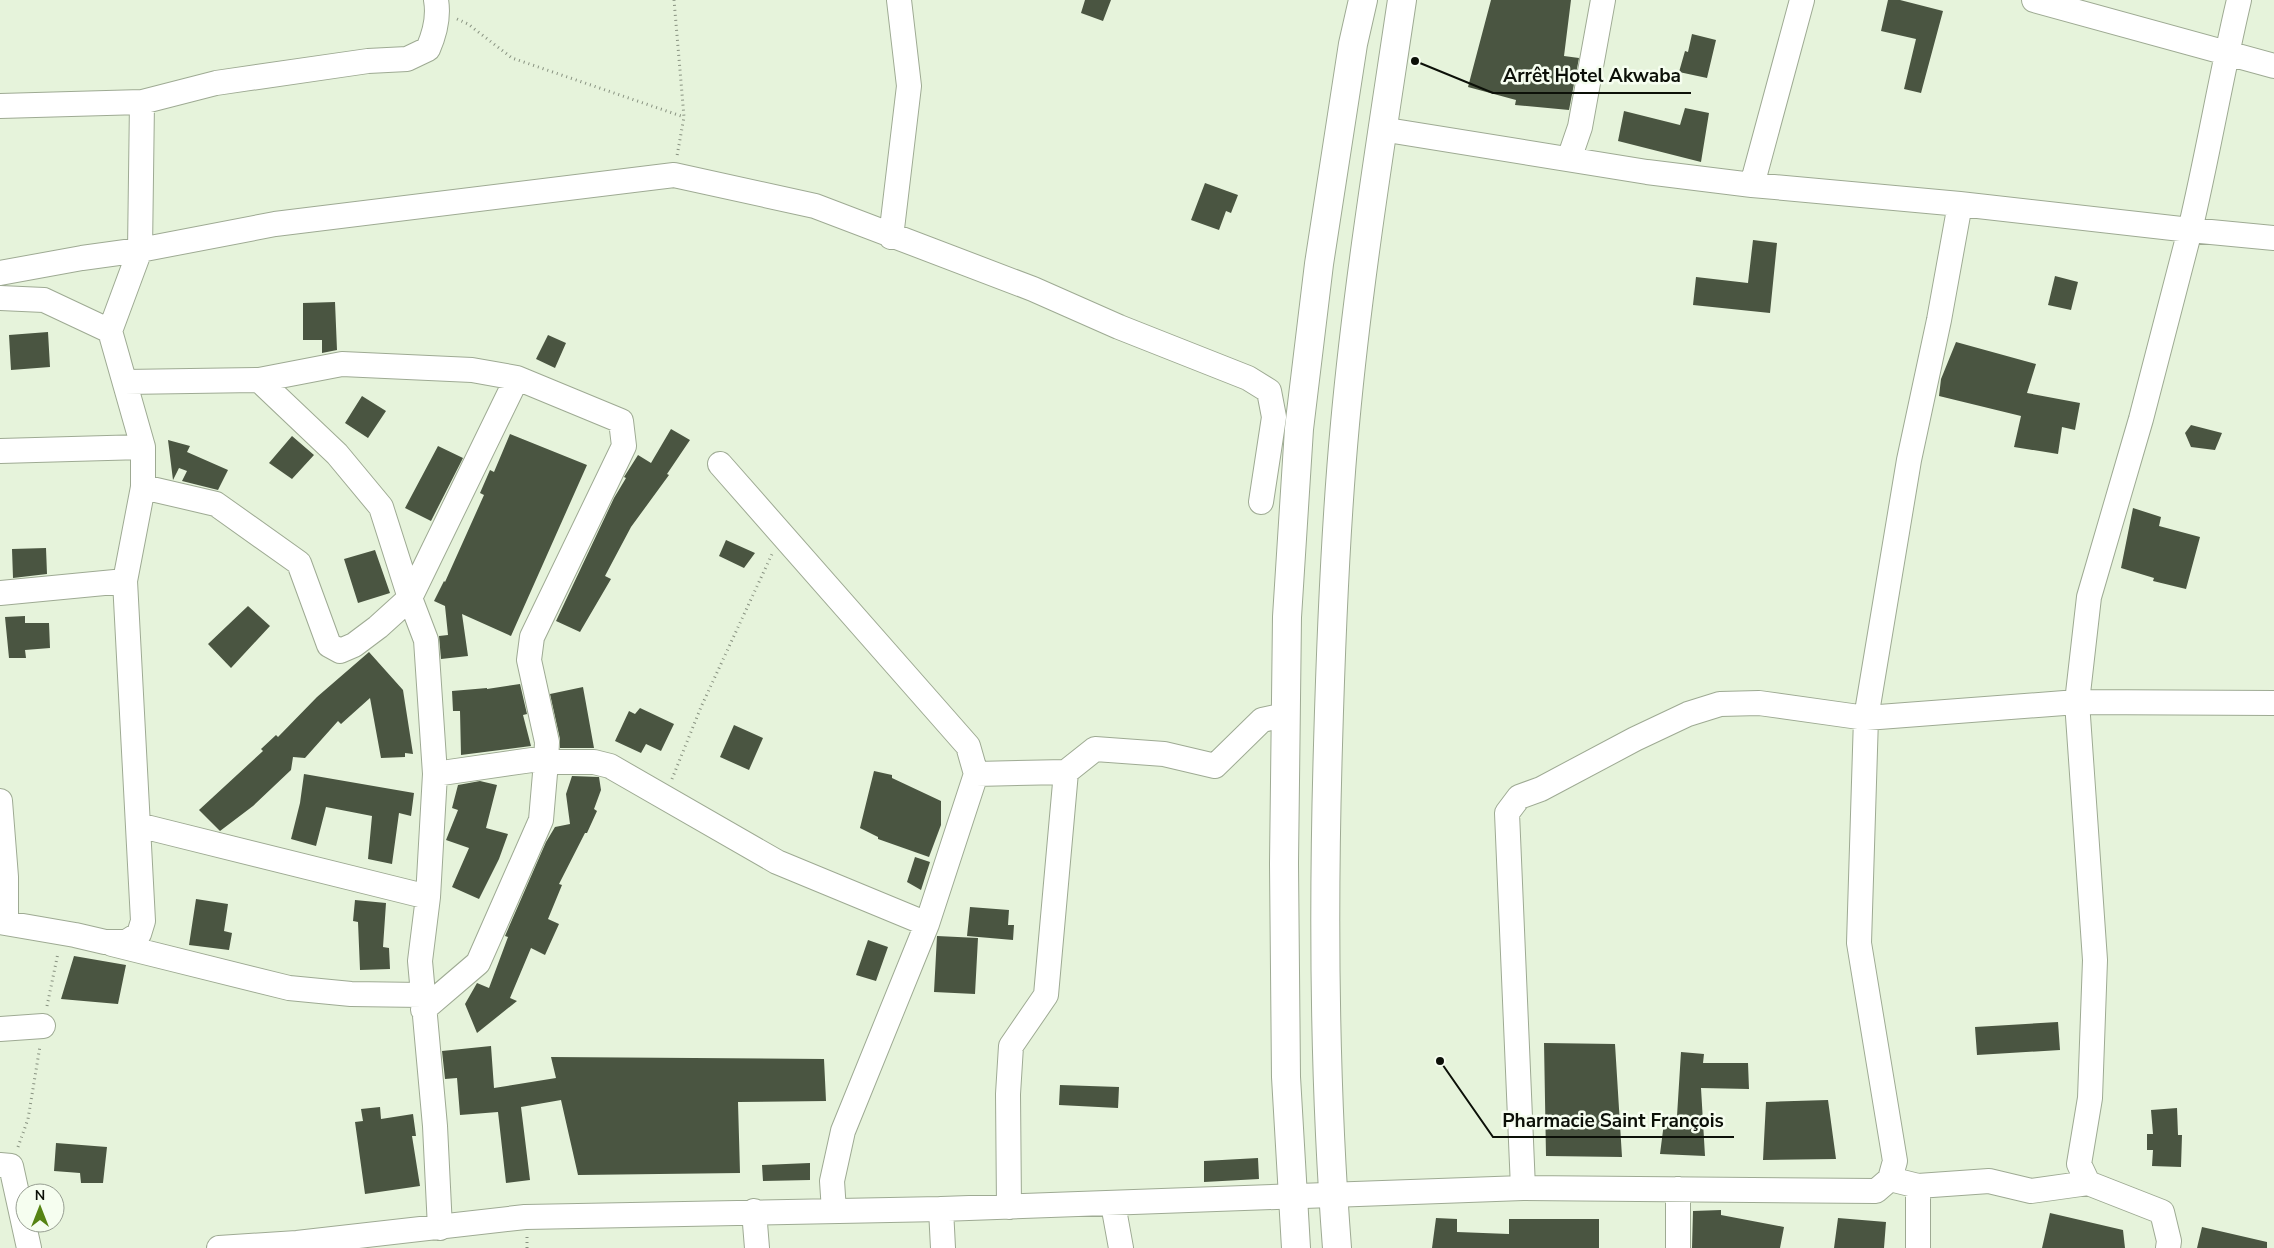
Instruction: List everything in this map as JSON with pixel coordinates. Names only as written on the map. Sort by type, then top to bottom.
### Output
[{"type":"main road","points":[[1296,1248],[1286,1077],[1285,715],[1287,618],[1299,429],[1319,264],[1353,44],[1363,0]]},
{"type":"main road","points":[[1337,1248],[1328,1103],[1324,884],[1333,564],[1360,282],[1381,129],[1402,0]]},
{"type":"street","points":[[891,237],[909,86],[899,0]]},
{"type":"street","points":[[1569,159],[1580,127],[1603,0]]},
{"type":"street","points":[[1752,185],[1802,0]]},
{"type":"street","points":[[2034,0],[2274,66]]},
{"type":"street","points":[[2088,1183],[2078,1164],[2090,1098],[2095,960],[2077,702],[2089,597],[2141,419],[2190,230],[2210,148],[2227,52],[2239,0]]},
{"type":"street","points":[[0,106],[142,102],[216,83],[368,61],[407,59],[428,49],[434,34],[437,5]]},
{"type":"street","points":[[105,942],[126,942],[133,939],[139,934],[142,921],[125,581],[143,487],[143,447],[110,331],[140,250],[142,102]]},
{"type":"street","points":[[1381,129],[1569,159],[1752,185],[1960,204],[2274,238]]},
{"type":"street","points":[[0,274],[275,224],[674,175],[815,206],[891,237],[1033,289],[1119,327],[1248,378],[1269,391],[1274,416],[1261,502]]},
{"type":"street","points":[[220,1248],[297,1246],[431,1235],[525,1216],[941,1209],[1293,1198],[1523,1188],[1876,1191],[1890,1179],[1895,1161],[1859,943],[1866,718],[1909,460],[1939,320],[1960,204]]},
{"type":"street","points":[[0,298],[44,300],[110,331]]},
{"type":"street","points":[[0,801],[6,877],[3,922],[105,942],[289,988],[422,1003],[478,963],[541,820],[547,742],[530,660],[532,637],[624,446],[621,421],[517,378],[472,370],[342,364],[259,380],[125,382]]},
{"type":"street","points":[[143,487],[216,504],[299,563],[329,645],[340,651],[354,646],[410,598],[517,378]]},
{"type":"street","points":[[259,380],[337,454],[381,507],[410,598],[426,640],[436,774],[428,898],[420,961],[422,1003],[435,1126],[431,1235]]},
{"type":"street","points":[[0,451],[143,447]]},
{"type":"street","points":[[720,464],[968,746],[976,774],[927,924],[843,1130],[832,1181],[834,1211]]},
{"type":"street","points":[[0,593],[125,581]]},
{"type":"street","points":[[1523,1188],[1507,813],[1519,797],[1541,789],[1635,739],[1688,714],[1720,704],[1759,704],[1866,718],[2077,702],[2274,703]]},
{"type":"street","points":[[976,774],[1066,772],[1095,749],[1164,754],[1215,766],[1262,720],[1285,715]]},
{"type":"street","points":[[436,774],[532,760],[546,762],[594,762],[610,766],[777,862],[927,924]]},
{"type":"street","points":[[1009,1207],[1008,1094],[1011,1046],[1046,995],[1066,772]]},
{"type":"street","points":[[138,825],[428,898]]},
{"type":"street","points":[[0,1029],[43,1026]]},
{"type":"street","points":[[6,1165],[28,1248]]},
{"type":"street","points":[[1890,1179],[1918,1186],[1989,1181],[2031,1191],[2088,1183],[2162,1212],[2169,1241],[2168,1248]]},
{"type":"street","points":[[1918,1186],[1918,1248]]},
{"type":"street","points":[[1678,1189],[1678,1248]]},
{"type":"street","points":[[1113,1204],[1120,1248]]},
{"type":"street","points":[[941,1209],[943,1248]]},
{"type":"street","points":[[754,1212],[757,1248]]},
{"type":"path","points":[[674,0],[684,117],[674,175]]},
{"type":"path","points":[[437,5],[468,24],[512,58],[684,117]]},
{"type":"path","points":[[664,798],[701,707],[781,533]]},
{"type":"path","points":[[6,1165],[28,1120],[43,1026],[62,933]]},
{"type":"building","points":[[1085,0],[1111,0],[1103,21],[1081,13]]},
{"type":"building","points":[[1491,0],[1571,0],[1564,56],[1579,58],[1569,110],[1515,105],[1516,100],[1468,87]]},
{"type":"building","points":[[1888,0],[1900,0],[1943,11],[1921,93],[1904,89],[1916,39],[1881,31]]},
{"type":"building","points":[[1692,34],[1716,40],[1707,78],[1679,72],[1685,51],[1688,52]]},
{"type":"building","points":[[1685,108],[1709,113],[1701,162],[1618,141],[1624,111],[1680,125]]},
{"type":"building","points":[[1205,183],[1238,195],[1231,213],[1226,211],[1219,230],[1191,220]]},
{"type":"building","points":[[1753,240],[1777,243],[1770,313],[1693,305],[1696,277],[1748,283]]},
{"type":"building","points":[[2055,276],[2078,282],[2071,310],[2048,305]]},
{"type":"building","points":[[335,302],[337,350],[322,353],[322,340],[303,340],[303,303]]},
{"type":"building","points":[[48,332],[50,367],[11,370],[9,335]]},
{"type":"building","points":[[548,335],[566,343],[555,368],[536,359]]},
{"type":"building","points":[[1956,342],[2036,364],[2027,393],[2080,403],[2075,430],[2062,427],[2058,454],[2014,447],[2021,416],[1939,396],[1941,379]]},
{"type":"building","points":[[362,396],[386,411],[368,438],[345,423]]},
{"type":"building","points":[[2191,425],[2222,433],[2215,450],[2191,447],[2185,433]]},
{"type":"building","points":[[671,429],[690,440],[667,474],[669,475],[631,527],[605,576],[611,579],[580,632],[556,621],[614,498],[626,478],[624,477],[638,455],[651,463]]},
{"type":"building","points":[[510,434],[587,465],[511,636],[462,614],[468,656],[441,659],[439,636],[448,635],[445,606],[434,601],[445,582],[484,495],[480,493],[490,470],[494,472]]},
{"type":"building","points":[[292,436],[314,455],[292,479],[269,463]]},
{"type":"building","points":[[168,440],[190,446],[187,452],[228,470],[218,490],[182,481],[187,471],[179,468],[173,480]]},
{"type":"building","points":[[438,446],[463,458],[431,521],[405,508]]},
{"type":"building","points":[[2133,508],[2161,517],[2159,526],[2200,537],[2186,589],[2153,581],[2154,578],[2121,568]]},
{"type":"building","points":[[726,540],[755,553],[744,568],[719,556]]},
{"type":"building","points":[[46,548],[47,574],[13,578],[12,549]]},
{"type":"building","points":[[375,550],[390,593],[358,603],[344,559]]},
{"type":"building","points":[[248,606],[270,626],[231,668],[208,644]]},
{"type":"building","points":[[25,616],[25,623],[49,623],[50,648],[25,650],[26,658],[9,658],[5,617]]},
{"type":"building","points":[[369,652],[403,690],[413,754],[405,753],[405,757],[381,758],[370,698],[341,724],[338,721],[305,758],[293,757],[291,770],[253,806],[220,831],[199,810],[263,751],[261,749],[276,735],[278,737],[317,697]]},
{"type":"building","points":[[520,684],[527,714],[523,715],[531,746],[461,755],[460,711],[453,711],[452,691],[487,689]]},
{"type":"building","points":[[583,687],[594,748],[560,748],[560,739],[550,694]]},
{"type":"building","points":[[640,708],[674,724],[661,751],[646,744],[641,753],[615,741],[629,711],[635,714]]},
{"type":"building","points":[[734,725],[763,738],[749,770],[720,757]]},
{"type":"building","points":[[874,771],[892,775],[892,778],[941,801],[941,825],[929,857],[878,839],[878,837],[860,828]]},
{"type":"building","points":[[304,774],[414,793],[411,816],[399,813],[392,864],[368,859],[372,816],[326,807],[316,846],[291,839],[300,803]]},
{"type":"building","points":[[572,776],[599,777],[601,790],[594,809],[597,811],[559,884],[562,885],[548,919],[559,924],[545,955],[531,948],[510,998],[517,1001],[477,1033],[465,1004],[477,983],[489,988],[508,937],[505,936],[546,842],[555,827],[570,824],[566,794]]},
{"type":"building","points":[[480,781],[497,785],[486,828],[508,834],[499,859],[479,899],[452,887],[469,848],[446,840],[458,810],[452,808],[458,785]]},
{"type":"building","points":[[915,857],[930,862],[921,890],[907,882]]},
{"type":"building","points":[[196,899],[228,904],[224,931],[232,933],[229,950],[189,945]]},
{"type":"building","points":[[355,900],[386,903],[383,947],[389,948],[390,969],[360,970],[358,922],[353,921]]},
{"type":"building","points":[[970,907],[1009,910],[1008,925],[1014,925],[1013,940],[967,936]]},
{"type":"building","points":[[937,936],[978,938],[975,994],[934,992]]},
{"type":"building","points":[[868,940],[888,947],[876,981],[856,975]]},
{"type":"building","points":[[74,956],[126,965],[118,1004],[61,999]]},
{"type":"building","points":[[2058,1022],[2060,1050],[1977,1055],[1975,1027]]},
{"type":"building","points":[[1544,1043],[1615,1044],[1622,1157],[1546,1156]]},
{"type":"building","points":[[491,1046],[494,1088],[556,1078],[551,1057],[824,1059],[826,1101],[738,1102],[740,1173],[578,1175],[561,1100],[521,1107],[530,1180],[506,1183],[498,1112],[460,1115],[457,1078],[445,1079],[442,1051]]},
{"type":"building","points":[[1681,1052],[1704,1054],[1703,1063],[1748,1063],[1749,1089],[1701,1088],[1705,1156],[1660,1154],[1665,1115],[1677,1116]]},
{"type":"building","points":[[1060,1085],[1119,1087],[1118,1108],[1059,1105]]},
{"type":"building","points":[[1828,1100],[1836,1159],[1763,1160],[1766,1102]]},
{"type":"building","points":[[380,1107],[381,1119],[413,1114],[416,1136],[412,1136],[420,1186],[365,1194],[355,1122],[363,1121],[361,1109]]},
{"type":"building","points":[[2177,1108],[2178,1135],[2182,1135],[2181,1167],[2152,1166],[2153,1150],[2147,1150],[2147,1134],[2153,1134],[2151,1110]]},
{"type":"building","points":[[56,1143],[107,1147],[103,1183],[81,1183],[80,1173],[54,1171]]},
{"type":"building","points":[[1258,1158],[1259,1179],[1204,1182],[1204,1161]]},
{"type":"building","points":[[810,1163],[810,1180],[763,1181],[762,1165]]},
{"type":"building","points":[[1721,1210],[1721,1215],[1784,1227],[1780,1248],[1692,1248],[1693,1211]]},
{"type":"building","points":[[2050,1213],[2123,1230],[2125,1248],[2042,1248]]},
{"type":"building","points":[[1436,1218],[1457,1219],[1457,1232],[1509,1234],[1509,1219],[1599,1219],[1599,1248],[1432,1248]]},
{"type":"building","points":[[1838,1218],[1886,1222],[1884,1248],[1834,1248]]},
{"type":"building","points":[[2202,1227],[2267,1242],[2267,1248],[2197,1248]]},
{"type":"place","name":"Arrêt Hotel Akwaba","points":[[1415,61]]},
{"type":"place","name":"Pharmacie Saint François","points":[[1440,1061]]}]
